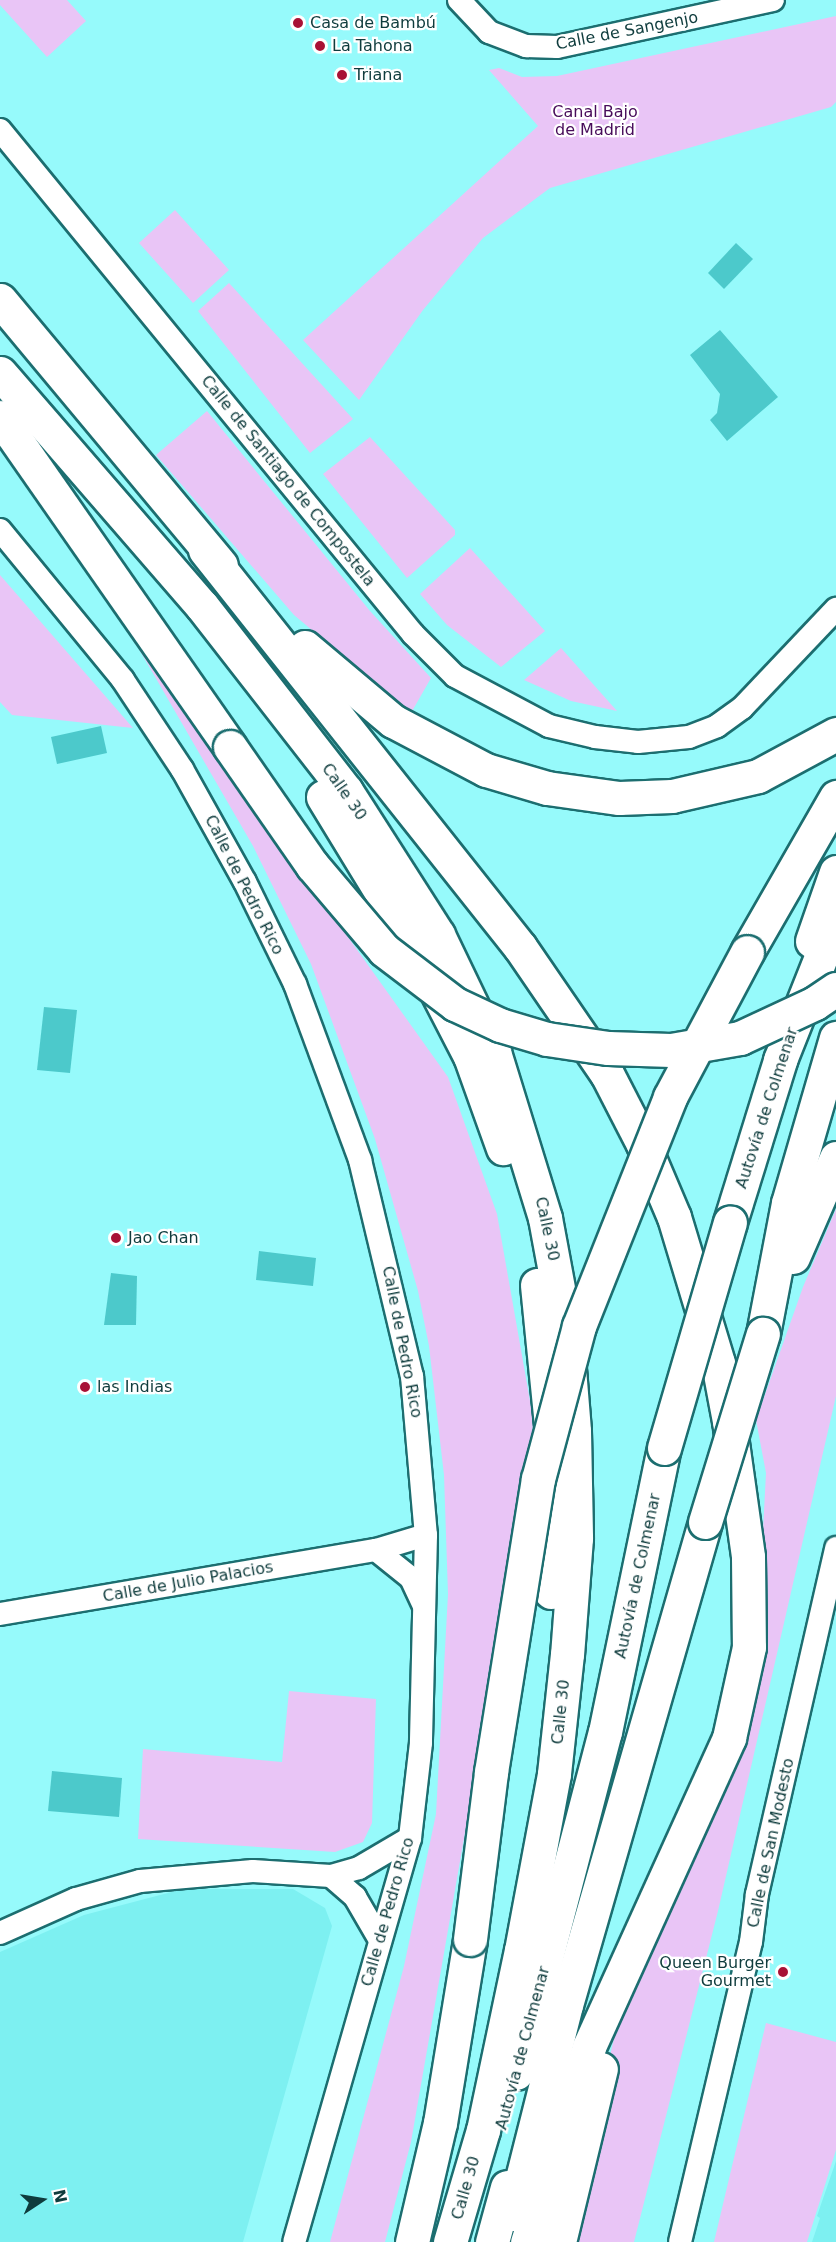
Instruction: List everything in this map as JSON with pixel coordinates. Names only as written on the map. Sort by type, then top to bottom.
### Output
[{"type":"highway","points":[[0,300],[205,550],[520,947],[607,1074],[644,1144],[697,1288],[718,1363],[738,1480],[748,1557],[748,1647],[729,1738],[633,1958],[590,2047],[527,2242]]},
{"type":"highway","name":"Calle 30","points":[[0,373],[36,418],[202,606],[346,791],[438,934],[494,1052],[545,1218],[566,1331],[574,1431],[576,1538],[567,1654],[554,1774],[521,1950],[483,2130],[450,2242]]},
{"type":"highway","points":[[0,417],[312,865],[384,950],[455,1004],[500,1025],[547,1039],[608,1048],[671,1050],[740,1038],[815,1003],[836,989]]},
{"type":"highway","points":[[36,418],[326,801],[409,938],[470,1056],[514,1179],[537,1281],[552,1436],[552,1555],[538,1777],[507,1943],[466,2123],[431,2242]]},
{"type":"highway","points":[[205,550],[358,694],[393,721],[486,770],[547,788],[619,798],[672,796],[758,776],[836,734]]},
{"type":"highway","points":[[412,2242],[440,2123],[470,1939],[490,1772],[538,1479],[579,1326],[670,1097],[747,952],[836,797]]},
{"type":"highway","points":[[780,1060],[812,939],[836,872]]},
{"type":"highway","name":"Autovía de Colmenar","points":[[469,2242],[605,1732],[664,1448],[780,1060],[836,919]]},
{"type":"highway","name":"Autovía de Colmenar","points":[[506,2242],[566,2005],[705,1522],[763,1334],[788,1203],[836,1038]]},
{"type":"highway","points":[[763,1334],[809,1214],[836,1158]]},
{"type":"highway","points":[[559,2242],[604,2052],[633,1958]]},
{"type":"highway","points":[[492,2242],[528,2111],[566,2005]]},
{"type":"street","name":"Calle de Sangenjo","points":[[459,0],[489,32],[526,46],[557,47],[773,0]]},
{"type":"street","name":"Calle de Santiago de Compostela","points":[[0,130],[413,634],[455,676],[549,726],[595,738],[638,742],[689,737],[717,726],[742,708],[836,609]]},
{"type":"street","name":"Calle de Pedro Rico","points":[[0,530],[123,680],[182,769],[245,882],[295,984],[332,1078],[378,1220],[412,1376],[426,1535],[421,1743],[410,1838],[294,2242]]},
{"type":"street","name":"Calle de Julio Palacios","points":[[0,1614],[376,1550],[426,1535]]},
{"type":"street","name":"Calle de San Modesto","points":[[680,2242],[751,1942],[757,1894],[829,1597],[836,1548]]},
{"type":"street","points":[[376,1550],[411,1578],[424,1606]]},
{"type":"street","points":[[0,1933],[76,1899],[140,1881],[253,1871],[331,1876],[358,1868],[410,1838]]},
{"type":"street","points":[[331,1876],[355,1897],[380,1940]]},
{"type":"shaded area","points":[[736,243],[753,259],[724,289],[708,273]]},
{"type":"shaded area","points":[[720,330],[778,397],[727,441],[710,420],[717,413],[720,394],[690,355]]},
{"type":"shaded area","points":[[101,726],[107,753],[57,764],[51,737]]},
{"type":"shaded area","points":[[44,1007],[77,1010],[70,1073],[37,1070]]},
{"type":"shaded area","points":[[259,1251],[316,1258],[313,1286],[256,1280]]},
{"type":"shaded area","points":[[111,1273],[137,1276],[136,1325],[104,1325]]},
{"type":"shaded area","points":[[52,1771],[122,1778],[119,1817],[48,1811]]},
{"type":"shaded area","points":[[183,1889],[293,1889],[325,1908],[332,1926],[243,2242],[0,2242],[0,1952],[84,1915]]},
{"type":"shaded area","points":[[836,2161],[836,2242],[812,2242],[820,2218],[817,2216]]},
{"type":"green space","points":[[0,0],[67,0],[86,21],[47,57],[0,5]]},
{"type":"green space","name":"Canal Bajo de Madrid","points":[[836,16],[836,102],[831,107],[550,188],[483,238],[423,310],[359,400],[303,340],[538,126],[489,70],[499,68],[522,77],[557,76]]},
{"type":"green space","points":[[175,210],[229,270],[193,303],[139,243]]},
{"type":"green space","points":[[229,283],[353,419],[310,453],[198,311]]},
{"type":"green space","points":[[207,411],[370,611],[431,678],[411,713],[294,615],[156,455]]},
{"type":"green space","points":[[370,437],[455,530],[455,535],[407,578],[323,474]]},
{"type":"green space","points":[[470,548],[545,631],[501,667],[447,625],[420,594]]},
{"type":"green space","points":[[0,575],[133,728],[12,715],[0,702]]},
{"type":"green space","points":[[143,639],[243,790],[448,1077],[497,1214],[533,1418],[526,1620],[503,1615],[411,2142],[385,2242],[330,2242],[404,1966],[436,1814],[448,1594],[444,1475],[429,1346],[418,1291],[375,1139],[311,964],[253,846],[136,644]]},
{"type":"green space","points":[[561,648],[617,711],[571,701],[524,680]]},
{"type":"green space","points":[[836,1209],[836,1396],[718,1911],[634,2242],[566,2242],[616,2030],[665,1907],[758,1627],[766,1473],[756,1420],[803,1287]]},
{"type":"green space","points":[[289,1691],[376,1699],[372,1823],[363,1842],[335,1852],[138,1839],[143,1749],[282,1762]]},
{"type":"green space","points":[[766,2023],[836,2042],[836,2150],[807,2242],[714,2242]]},
{"type":"place","name":"Casa de Bambú","points":[[298,23]]},
{"type":"place","name":"La Tahona","points":[[320,46]]},
{"type":"place","name":"Triana","points":[[342,75]]},
{"type":"place","name":"Jao Chan","points":[[116,1238]]},
{"type":"place","name":"las Indias","points":[[85,1387]]},
{"type":"place","name":"Queen Burger Gourmet","points":[[783,1972]]}]
